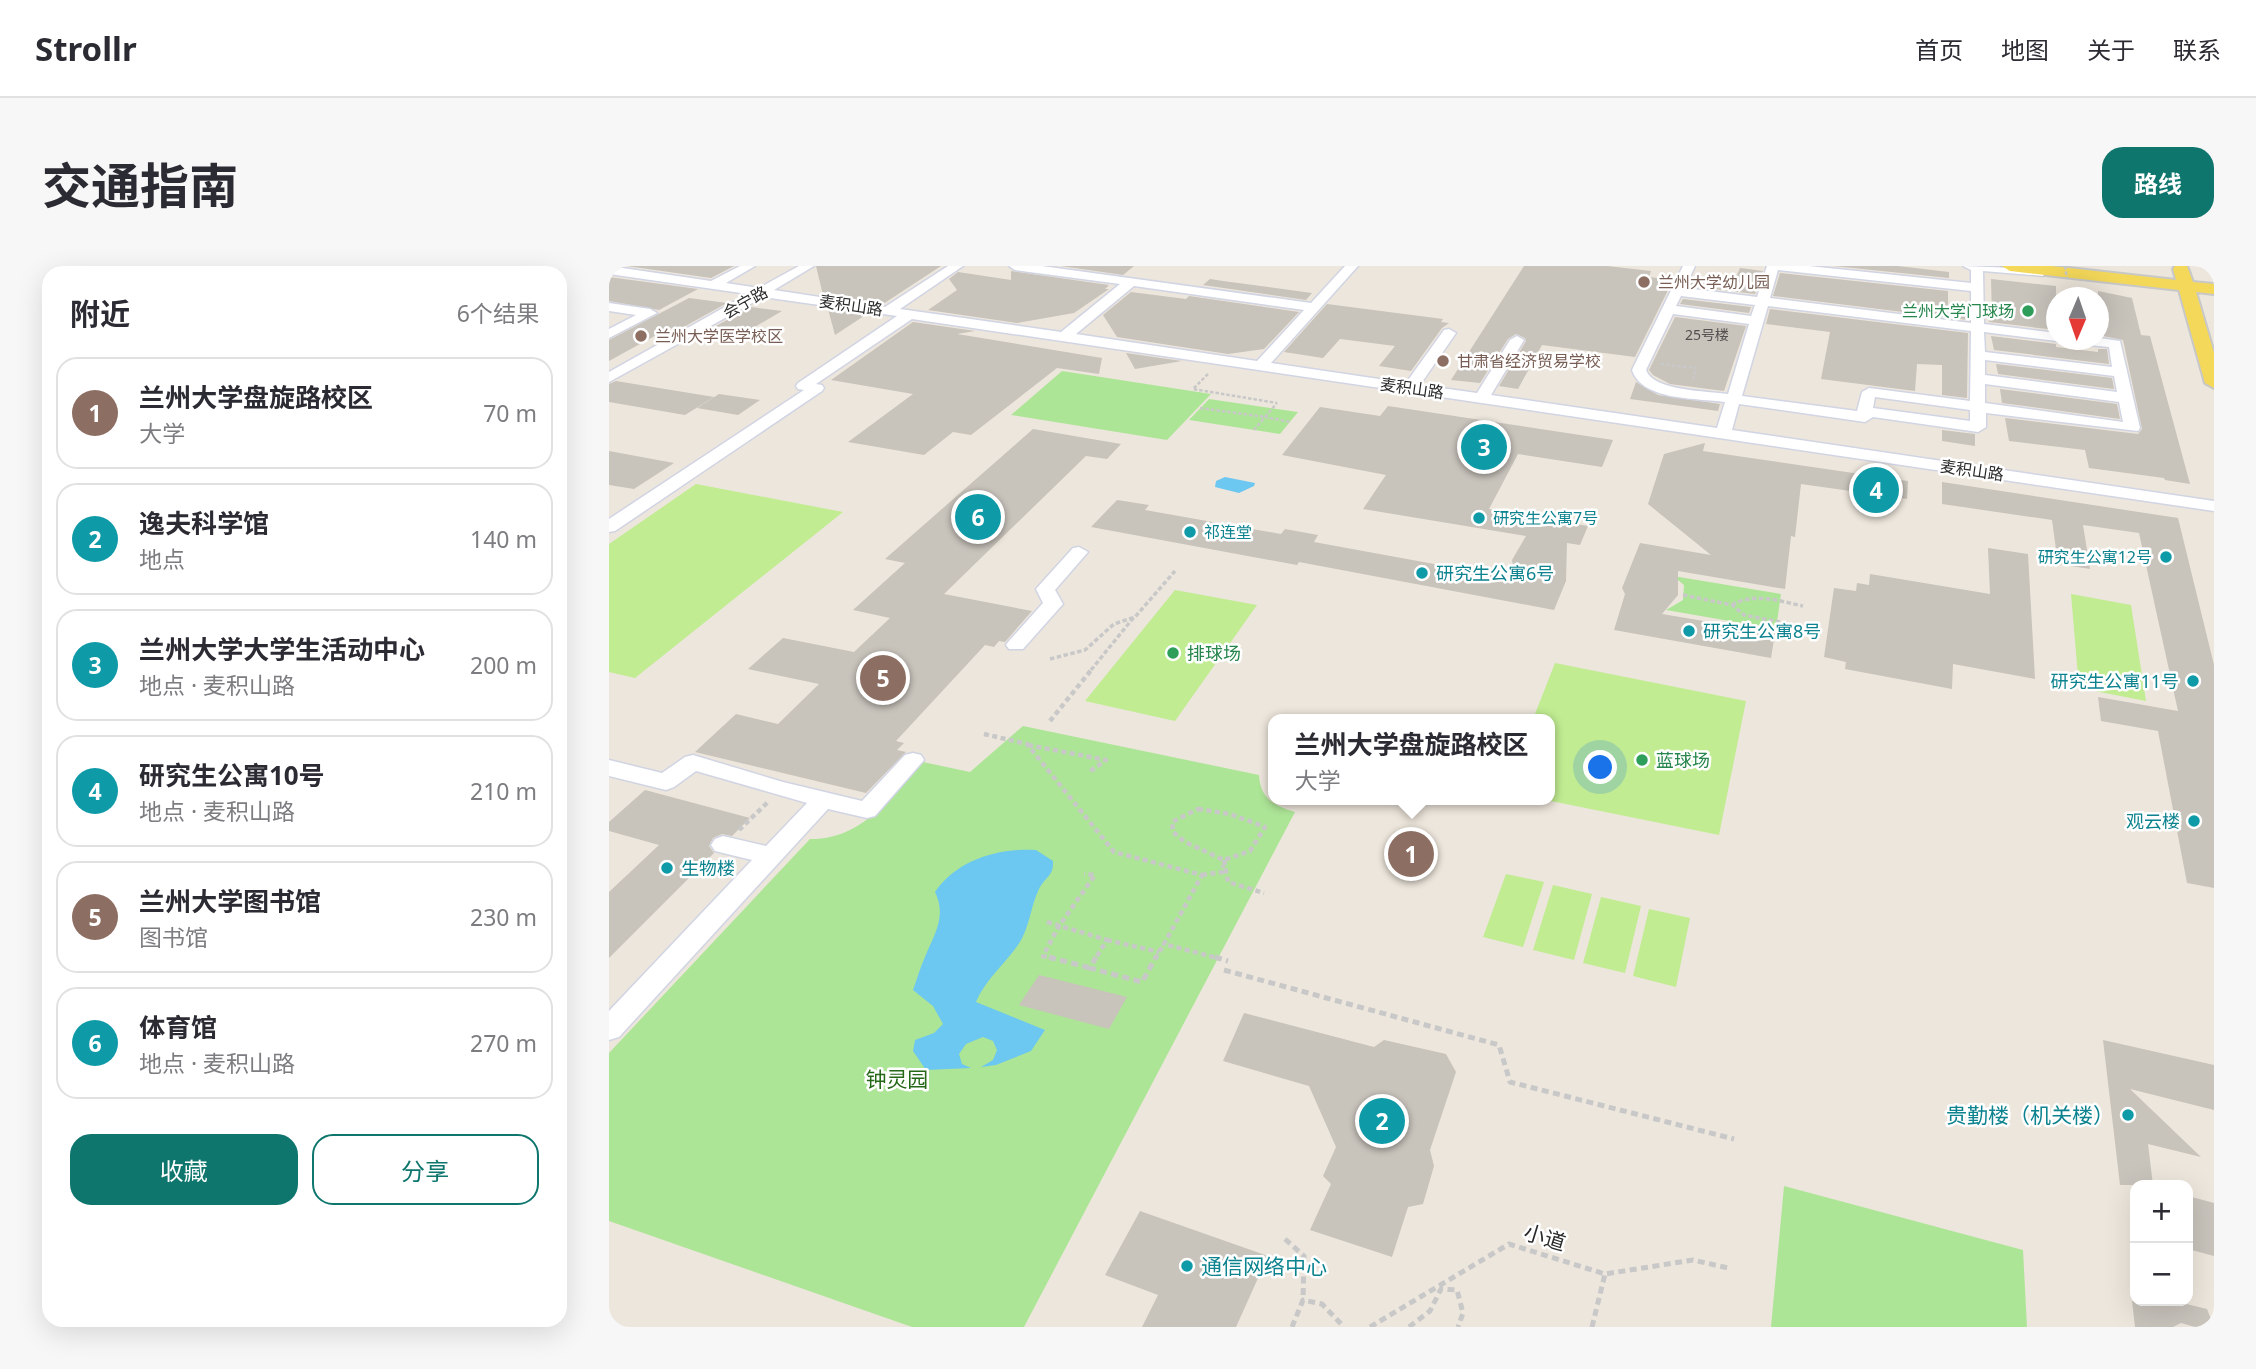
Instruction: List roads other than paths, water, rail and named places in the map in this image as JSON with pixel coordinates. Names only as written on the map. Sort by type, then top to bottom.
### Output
[{"type":"main road","points":[[2010,266],[2184,277]]},
{"type":"main road","points":[[2051,266],[2184,277],[2214,287]]},
{"type":"main road","points":[[2184,277],[2214,383]]},
{"type":"street","points":[[713,285],[748,266]]},
{"type":"street","name":"会宁路","points":[[609,378],[808,266]]},
{"type":"street","points":[[887,311],[957,266]]},
{"type":"street","points":[[1015,266],[1314,307]]},
{"type":"street","points":[[1260,366],[1352,266]]},
{"type":"street","points":[[1689,266],[1639,370],[1642,379],[1654,388],[1865,417],[1869,392],[2132,428],[2115,344],[2109,343]]},
{"type":"street","points":[[1969,266],[2145,285],[2184,277]]},
{"type":"street","points":[[1977,267],[1978,408]]},
{"type":"street","name":"麦积山路","points":[[609,270],[1410,388],[1726,426],[2214,506]]},
{"type":"street","points":[[1726,426],[1763,301],[1775,273],[1886,278],[1977,288]]},
{"type":"street","points":[[1883,305],[1886,278]]},
{"type":"street","points":[[1064,337],[1131,282]]},
{"type":"street","points":[[1675,291],[1763,301],[1883,305],[1977,327],[2046,336]]},
{"type":"street","points":[[609,307],[650,313],[609,334]]},
{"type":"street","points":[[1666,309],[1757,321]]},
{"type":"street","points":[[609,527],[910,314]]},
{"type":"street","points":[[1410,388],[1449,332]]},
{"type":"street","points":[[1482,398],[1517,340]]},
{"type":"street","points":[[1977,355],[2120,372]]},
{"type":"street","points":[[1978,379],[2126,398]]},
{"type":"street","points":[[1639,406],[1726,426],[1892,444]]},
{"type":"street","points":[[1016,645],[1053,604],[1045,589],[1079,552]]},
{"type":"street","points":[[609,768],[666,782],[693,762],[781,789],[867,810],[913,760]]},
{"type":"street","points":[[609,1029],[824,799]]},
{"type":"street","points":[[723,845],[771,856]]},
{"type":"water","points":[[1225,477],[1255,483],[1239,493],[1215,487],[1216,481]]},
{"type":"water","points":[[1036,850],[1053,861],[1051,873],[1039,889],[1022,938],[984,987],[976,1002],[1045,1030],[1031,1051],[996,1065],[981,1067],[993,1060],[997,1050],[993,1041],[983,1037],[966,1044],[959,1054],[962,1064],[971,1068],[926,1070],[913,1051],[915,1040],[934,1033],[943,1024],[933,1006],[913,990],[938,925],[940,909],[935,892],[955,872],[979,858],[1007,851]]},
{"type":"place","name":"兰州大学幼儿园","points":[[1644,282]]},
{"type":"place","name":"兰州大学门球场","points":[[2028,311]]},
{"type":"place","name":"兰州大学医学校区","points":[[641,336]]},
{"type":"place","name":"甘肃省经济贸易学校","points":[[1443,361]]},
{"type":"place","name":"兰州大学大学生活动中心","points":[[1484,447]]},
{"type":"place","name":"研究生公寓10号","points":[[1876,490]]},
{"type":"place","name":"体育馆","points":[[978,517]]},
{"type":"place","name":"研究生公寓7号","points":[[1479,518]]},
{"type":"place","name":"祁连堂","points":[[1190,532]]},
{"type":"place","name":"研究生公寓12号","points":[[2166,557]]},
{"type":"place","name":"研究生公寓6号","points":[[1422,573]]},
{"type":"place","name":"研究生公寓8号","points":[[1689,631]]},
{"type":"place","name":"排球场","points":[[1173,653]]},
{"type":"place","name":"兰州大学图书馆","points":[[883,678]]},
{"type":"place","name":"研究生公寓11号","points":[[2193,681]]},
{"type":"place","name":"蓝球场","points":[[1642,760]]},
{"type":"place","name":"观云楼","points":[[2194,821]]},
{"type":"place","name":"兰州大学盘旋路校区","points":[[1411,854]]},
{"type":"place","name":"生物楼","points":[[667,868]]},
{"type":"place","name":"贵勤楼（机关楼）","points":[[2128,1115]]},
{"type":"place","name":"逸夫科学馆","points":[[1382,1121]]},
{"type":"place","name":"通信网络中心","points":[[1187,1266]]},
{"type":"park label","name":"钟灵园","points":[[897,1079]]}]
